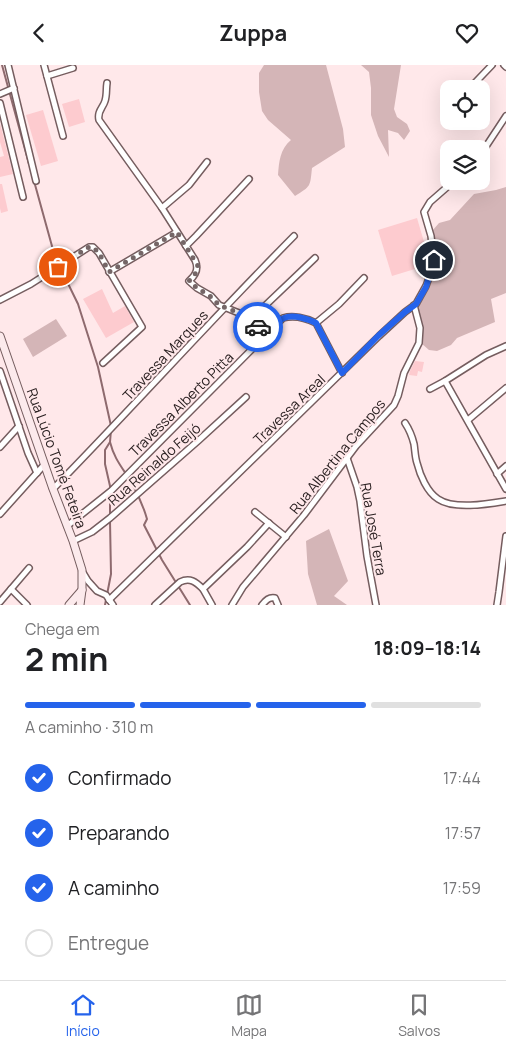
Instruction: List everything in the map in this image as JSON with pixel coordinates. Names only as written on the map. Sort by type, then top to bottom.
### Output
[{"type":"main road","name":"Rua Lúcio Tomé Feteira","points":[[0,336],[82,570],[80,605]]},
{"type":"main road","points":[[69,605],[82,590]]},
{"type":"street","points":[[8,65],[12,89],[36,181]]},
{"type":"street","points":[[44,65],[63,136]]},
{"type":"street","points":[[478,80],[492,65]]},
{"type":"street","points":[[47,76],[73,68]]},
{"type":"street","points":[[107,83],[106,100],[99,112],[99,120],[162,208],[198,266],[194,277],[189,281],[219,305],[239,313],[250,320],[266,335]]},
{"type":"street","points":[[1,94],[12,89]]},
{"type":"street","points":[[0,103],[23,197]]},
{"type":"street","points":[[490,140],[506,116]]},
{"type":"street","points":[[162,208],[189,185],[207,162]]},
{"type":"street","points":[[186,246],[249,179]]},
{"type":"street","name":"Travessa Areal","points":[[108,598],[153,557],[378,336],[416,304],[426,287],[434,260],[431,236],[424,212],[430,203],[444,190]]},
{"type":"street","points":[[109,272],[177,232]]},
{"type":"street","name":"Travessa Marques","points":[[53,489],[294,236]]},
{"type":"street","points":[[0,300],[31,284],[89,247],[93,247],[99,253],[142,327],[103,363]]},
{"type":"street","points":[[250,320],[315,259]]},
{"type":"street","points":[[342,373],[316,323],[339,304],[364,278]]},
{"type":"street","name":"Rua Albertina Campos","points":[[232,605],[243,587],[320,495],[356,446],[394,405],[404,373],[419,343],[420,328],[414,305]]},
{"type":"street","name":"Travessa Alberto Pitta","points":[[67,526],[111,491],[282,318],[310,320],[316,323]]},
{"type":"street","points":[[430,389],[486,355],[506,346]]},
{"type":"street","name":"Rua Lúcio Tomé Feteira","points":[[0,371],[1,380],[37,473]]},
{"type":"street","points":[[445,381],[506,489]]},
{"type":"street","points":[[468,421],[506,388]]},
{"type":"street","name":"Rua Reinaldo Feijó","points":[[73,541],[92,532],[110,518],[246,397]]},
{"type":"street","points":[[405,423],[414,441],[417,464],[430,491],[437,499],[460,505],[506,501]]},
{"type":"street","points":[[0,447],[19,426]]},
{"type":"street","name":"Rua José Terra","points":[[347,458],[360,501],[376,605]]},
{"type":"street","points":[[0,513],[44,465]]},
{"type":"street","points":[[497,474],[506,467]]},
{"type":"street","points":[[255,512],[286,537]]},
{"type":"street","points":[[203,589],[269,523]]},
{"type":"street","points":[[497,605],[506,536]]},
{"type":"street","points":[[0,602],[29,568]]},
{"type":"street","points":[[82,570],[94,588],[108,598],[113,605]]},
{"type":"street","points":[[155,605],[184,580],[193,580],[197,583],[203,589],[212,605]]},
{"type":"street","points":[[11,589],[27,605]]},
{"type":"street","points":[[262,605],[266,600],[275,597],[278,605]]},
{"type":"shaded area","points":[[264,65],[326,65],[343,129],[345,147],[312,168],[309,185],[295,196],[278,175],[282,152],[291,140],[268,120],[262,111],[259,73]]},
{"type":"shaded area","points":[[361,65],[401,65],[394,109],[397,117],[407,124],[410,131],[404,140],[398,133],[388,130],[389,157],[378,136],[371,115],[369,72]]},
{"type":"shaded area","points":[[506,187],[506,293],[491,299],[495,322],[457,338],[451,345],[437,351],[429,350],[421,343],[416,304],[425,294],[435,267],[436,251],[433,230],[439,223],[450,220],[474,194]]},
{"type":"shaded area","points":[[56,319],[67,336],[33,357],[23,339]]},
{"type":"shaded area","points":[[329,529],[348,581],[334,596],[347,605],[317,605],[308,574],[306,541]]},
{"type":"building","points":[[79,99],[85,122],[69,127],[62,104]]},
{"type":"building","points":[[43,110],[58,161],[41,166],[26,115]]},
{"type":"building","points":[[0,123],[13,174],[0,177],[0,157],[4,156],[0,142]]},
{"type":"building","points":[[0,184],[2,184],[8,211],[1,213],[0,208]]},
{"type":"building","points":[[417,218],[429,259],[428,265],[392,276],[378,230]]},
{"type":"building","points":[[102,289],[113,313],[125,306],[134,322],[106,338],[83,299]]},
{"type":"building","points":[[415,361],[424,362],[422,372],[418,371],[417,376],[409,375],[410,371]]},
{"type":"waterway","points":[[2,65],[29,164]]},
{"type":"waterway","points":[[34,181],[55,257],[78,304],[98,367],[111,426]]},
{"type":"waterway","points":[[110,516],[110,486],[105,464],[105,450],[110,442],[111,430]]},
{"type":"waterway","points":[[110,442],[116,457],[142,504],[147,519],[144,525],[162,560],[190,605]]},
{"type":"waterway","points":[[105,605],[111,574],[110,521]]},
{"type":"way so far","points":[[58,267],[89,247],[93,247],[99,253],[109,272],[177,232],[198,266],[194,277],[189,281],[219,305],[239,313],[258,327]]},
{"type":"route","points":[[258,327],[266,335],[282,318],[300,318],[316,323],[342,373],[378,336],[416,304],[426,287],[434,260]]}]
